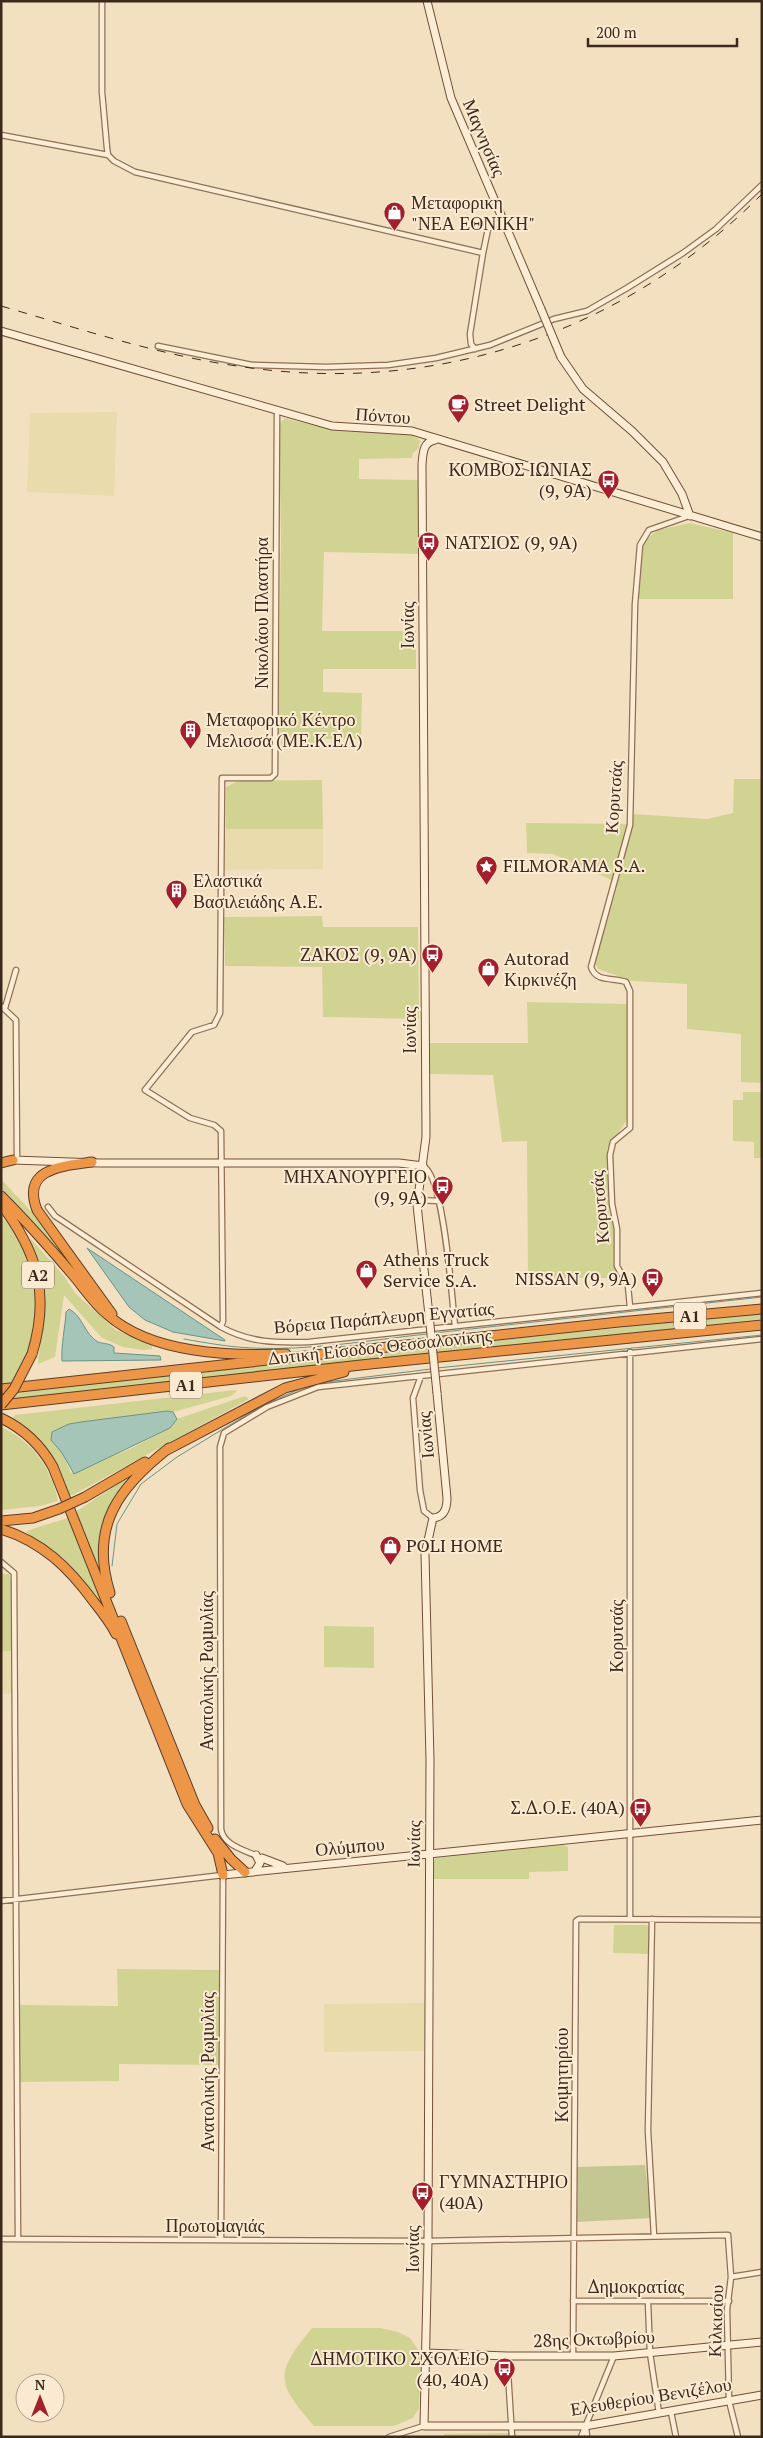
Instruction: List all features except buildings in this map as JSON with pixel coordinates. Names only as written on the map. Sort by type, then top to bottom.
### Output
[{"type":"highway","points":[[1,1163],[15,1160]]},
{"type":"highway","points":[[92,1162],[58,1167],[44,1173],[36,1181],[34,1198],[37,1210],[119,1324]]},
{"type":"highway","points":[[1,1196],[74,1275],[97,1304],[119,1324],[146,1338],[179,1347],[254,1354],[334,1354]]},
{"type":"highway","name":"Α2","points":[[1,1204],[24,1237],[38,1276],[40,1316],[32,1354],[14,1389],[1,1405]]},
{"type":"highway","name":"Δυτική Είσοδος Θεσσαλονίκης","points":[[1,1389],[619,1322],[762,1310]]},
{"type":"highway","name":"Δυτική Είσοδος Θεσσαλονίκης","points":[[1,1405],[370,1364],[762,1324]]},
{"type":"highway","points":[[1,1521],[32,1518],[60,1509],[85,1497],[169,1448],[285,1388],[370,1364]]},
{"type":"highway","points":[[1,1418],[32,1438],[42,1449],[53,1467],[113,1612],[187,1804],[218,1853],[223,1874]]},
{"type":"highway","points":[[169,1448],[141,1470],[116,1504],[107,1527],[104,1565],[113,1602],[195,1805],[224,1851],[245,1872]]},
{"type":"highway","points":[[1,1529],[38,1545],[64,1565],[112,1626],[130,1660]]},
{"type":"highway","points":[[223,1874],[226,1865],[224,1851]]},
{"type":"street","points":[[102,1],[102,92],[108,155]]},
{"type":"street","name":"Μαγνησίας","points":[[427,1],[451,98],[561,357],[582,389],[632,431],[663,462],[682,494],[690,516]]},
{"type":"street","points":[[1,135],[108,155],[121,167],[169,181],[298,209],[407,237],[483,253]]},
{"type":"street","points":[[158,346],[203,357],[273,367],[388,365],[436,358],[475,349],[516,336],[554,319],[587,311],[683,254],[716,229],[762,185]]},
{"type":"street","points":[[475,349],[471,344],[470,334],[483,253],[488,230],[502,220]]},
{"type":"street","name":"Πόντου","points":[[1,331],[277,412],[344,428],[401,429],[762,537]]},
{"type":"street","name":"Νικολάου Πλαστήρα","points":[[222,1163],[222,1136],[218,1127],[194,1120],[145,1090],[192,1032],[214,1025],[220,1013],[222,778],[271,778],[275,774],[277,412]]},
{"type":"street","name":"Ιωνίας","points":[[424,2426],[427,2353],[430,1760],[425,1554],[433,1518],[442,1515],[447,1503],[417,1200],[423,1166],[426,1118],[422,464],[425,448],[430,441],[436,440]]},
{"type":"street","name":"Κορυτσάς","points":[[630,1307],[628,1286],[617,1266],[617,1228],[612,1204],[610,1155],[613,1142],[630,1128],[630,991],[626,982],[600,978],[594,974],[591,967],[630,825],[633,650],[640,546],[649,530],[690,516]]},
{"type":"street","points":[[15,1160],[16,1020],[3,1007],[16,970]]},
{"type":"street","points":[[1,1159],[92,1162],[399,1163],[423,1166],[431,1174],[439,1201],[455,1326]]},
{"type":"street","points":[[222,1163],[222,1327]]},
{"type":"street","points":[[417,1200],[439,1201]]},
{"type":"street","name":"Βόρεια Παράπλευρη Εγνατίας","points":[[48,1207],[55,1216],[222,1327],[244,1338],[275,1343],[309,1342],[762,1293]]},
{"type":"street","points":[[433,1518],[424,1511],[420,1490],[413,1398],[421,1376],[762,1339]]},
{"type":"street","name":"Κορυτσάς","points":[[630,1352],[630,1919]]},
{"type":"street","name":"Ανατολικής Ρωμυλίας","points":[[259,1857],[228,1841],[223,1837],[221,1829],[220,1446],[222,1435],[242,1421],[302,1392],[349,1382],[421,1376]]},
{"type":"street","points":[[1,1562],[14,1573],[15,1609],[18,2239]]},
{"type":"street","name":"Ολύμπου","points":[[1,1901],[223,1874],[429,1855],[762,1820]]},
{"type":"street","points":[[259,1857],[289,1867]]},
{"type":"street","points":[[259,1857],[266,1864],[267,1870]]},
{"type":"street","points":[[255,1871],[260,1863],[259,1857]]},
{"type":"street","name":"Ανατολικής Ρωμυλίας","points":[[221,2240],[223,1874]]},
{"type":"street","name":"Κοιμητηρίου","points":[[575,2240],[576,1923],[578,1919],[630,1919]]},
{"type":"street","points":[[630,1919],[762,1920]]},
{"type":"street","points":[[652,1920],[648,2131],[654,2236]]},
{"type":"street","name":"Πρωτομαγιάς","points":[[1,2239],[428,2241],[575,2240],[728,2235]]},
{"type":"street","name":"Κιλκισίου","points":[[728,2235],[731,2277],[727,2346],[730,2401],[738,2437]]},
{"type":"street","points":[[573,2356],[575,2240]]},
{"type":"street","points":[[731,2277],[762,2272]]},
{"type":"street","name":"Δημοκρατίας","points":[[573,2301],[729,2301]]},
{"type":"street","points":[[648,2302],[650,2353],[659,2414]]},
{"type":"street","name":"28ης Οκτωβρίου","points":[[427,2353],[507,2356],[614,2356],[762,2342]]},
{"type":"street","points":[[507,2356],[512,2437]]},
{"type":"street","points":[[581,2437],[614,2356]]},
{"type":"street","name":"Ελευθερίου Βενιζέλου","points":[[424,2426],[585,2426],[762,2395]]},
{"type":"street","points":[[671,2412],[676,2437]]},
{"type":"street","points":[[389,2437],[424,2426]]},
{"type":"street","points":[[585,2426],[587,2437]]},
{"type":"shaded area","points":[[117,412],[114,496],[27,492],[30,413]]},
{"type":"shaded area","points":[[226,829],[323,829],[323,869],[223,870]]},
{"type":"shaded area","points":[[87,1248],[225,1341],[173,1332],[145,1320],[129,1307]]},
{"type":"shaded area","points":[[69,1309],[74,1312],[93,1339],[114,1347],[114,1353],[160,1356],[161,1360],[62,1361],[66,1312]]},
{"type":"shaded area","points":[[167,1411],[173,1412],[177,1419],[170,1428],[74,1474],[62,1453],[51,1440],[52,1432],[69,1424]]},
{"type":"shaded area","points":[[1,1651],[12,1651],[12,1694],[1,1694]]},
{"type":"shaded area","points":[[425,2003],[424,2051],[324,2052],[324,2004]]},
{"type":"green space","points":[[285,418],[342,431],[405,433],[414,436],[420,441],[419,448],[413,453],[412,458],[359,459],[359,479],[418,480],[418,554],[324,552],[322,631],[416,631],[416,669],[323,669],[323,692],[362,693],[361,739],[323,739],[323,748],[278,748],[281,539],[279,430],[281,422]]},
{"type":"green space","points":[[690,523],[733,533],[733,599],[637,599],[644,541],[658,530]]},
{"type":"green space","points":[[734,779],[762,779],[762,1083],[741,1082],[741,1034],[687,1029],[687,984],[632,981],[598,969],[595,963],[618,883],[553,854],[527,853],[526,823],[632,824],[633,814],[707,819],[733,813]]},
{"type":"green space","points":[[322,780],[323,829],[226,829],[226,787],[242,781]]},
{"type":"green space","points":[[322,916],[323,927],[418,927],[419,1019],[323,1017],[322,967],[225,966],[224,917]]},
{"type":"green space","points":[[527,1002],[628,1004],[627,1120],[607,1149],[609,1213],[615,1230],[617,1278],[528,1278],[527,1141],[502,1142],[493,1075],[428,1074],[428,1043],[528,1043]]},
{"type":"green space","points":[[743,1092],[762,1092],[762,1158],[754,1158],[754,1142],[733,1141],[733,1100],[743,1100]]},
{"type":"green space","points":[[1,1179],[50,1233],[59,1245],[72,1270],[1,1189]]},
{"type":"green space","points":[[1,1216],[12,1230],[28,1262],[35,1298],[35,1316],[33,1334],[26,1359],[13,1382],[1,1384]]},
{"type":"green space","points":[[31,1239],[64,1276],[75,1293],[116,1330],[152,1344],[152,1349],[142,1350],[123,1347],[102,1338],[64,1295],[55,1357],[38,1364],[45,1289],[40,1264],[28,1240]]},
{"type":"green space","points":[[762,1313],[762,1319],[1,1400],[1,1392]]},
{"type":"green space","points":[[237,1391],[231,1396],[173,1412],[167,1411],[52,1432],[51,1440],[62,1453],[71,1473],[130,1449],[170,1428],[177,1419],[245,1396],[249,1399],[73,1495],[69,1495],[52,1458],[12,1420],[15,1415]]},
{"type":"green space","points":[[1,1427],[22,1440],[39,1457],[51,1477],[58,1501],[40,1506],[1,1510]]},
{"type":"green space","points":[[127,1478],[128,1481],[100,1547],[99,1563],[95,1564],[76,1515],[77,1511]]},
{"type":"green space","points":[[68,1518],[103,1601],[101,1603],[63,1558],[26,1532]]},
{"type":"green space","points":[[1,1574],[9,1574],[12,1584],[12,1651],[1,1651]]},
{"type":"green space","points":[[324,1626],[374,1627],[374,1668],[324,1667]]},
{"type":"green space","points":[[563,1845],[568,1847],[568,1871],[529,1872],[529,1879],[432,1879],[431,1864],[436,1858]]},
{"type":"green space","points":[[614,1925],[647,1925],[650,1929],[650,1954],[613,1953]]},
{"type":"green space","points":[[117,1969],[219,1970],[219,2065],[119,2064],[119,2081],[18,2082],[19,2005],[118,2006]]},
{"type":"green space","points":[[645,2165],[651,2218],[577,2222],[576,2167]]},
{"type":"green space","points":[[312,2328],[380,2328],[398,2332],[410,2338],[421,2354],[419,2408],[413,2418],[394,2426],[314,2426],[292,2399],[284,2378],[291,2357]]},
{"type":"green space","points":[[509,2433],[509,2437],[444,2437],[444,2434]]},
{"type":"waterway","points":[[434,1333],[762,1297]]},
{"type":"waterway","points":[[184,1339],[235,1347],[274,1349],[427,1334]]},
{"type":"waterway","points":[[437,1368],[762,1335]]},
{"type":"waterway","points":[[318,1383],[431,1369]]},
{"type":"waterway","points":[[112,1566],[117,1524],[141,1484],[177,1457],[261,1406],[302,1388]]},
{"type":"railway","points":[[1,306],[152,349],[244,367],[316,373],[387,371],[456,361],[524,343],[588,317],[650,284],[708,242],[762,194]]},
{"type":"place","name":"Μεταφορικη \"ΝΕΑ ΕΘΝΙΚΗ\"","points":[[395,232]]},
{"type":"place","name":"Street Delight","points":[[458,424]]},
{"type":"place","name":"ΚΟΜΒΟΣ ΙΩΝΙΑΣ (9, 9Α)","points":[[608,499]]},
{"type":"place","name":"ΝΑΤΣΙΟΣ (9, 9Α)","points":[[429,562]]},
{"type":"place","name":"Μεταφορικό Κέντρο Μελισσά (ΜΕ.Κ.ΕΛ)","points":[[190,749]]},
{"type":"place","name":"FILMORAMA S.A.","points":[[487,885]]},
{"type":"place","name":"Ελαστικά Βασιλειάδης Α.Ε.","points":[[177,910]]},
{"type":"place","name":"ΖΑΚΟΣ (9, 9Α)","points":[[433,974]]},
{"type":"place","name":"Autorad Κιρκινέζη","points":[[488,988]]},
{"type":"place","name":"ΜΗΧΑΝΟΥΡΓΕΙΟ (9, 9Α)","points":[[443,1206]]},
{"type":"place","name":"Athens Truck Service S.A.","points":[[367,1289]]},
{"type":"place","name":"NISSAN (9, 9Α)","points":[[653,1298]]},
{"type":"place","name":"POLI HOME","points":[[390,1565]]},
{"type":"place","name":"Σ.Δ.Ο.Ε. (40Α)","points":[[641,1827]]},
{"type":"place","name":"ΓΥΜΝΑΣΤΗΡΙΟ (40Α)","points":[[423,2211]]},
{"type":"place","name":"ΔΗΜΟΤΙΚΟ ΣΧΟΛΕΙΟ (40, 40Α)","points":[[505,2388]]}]
